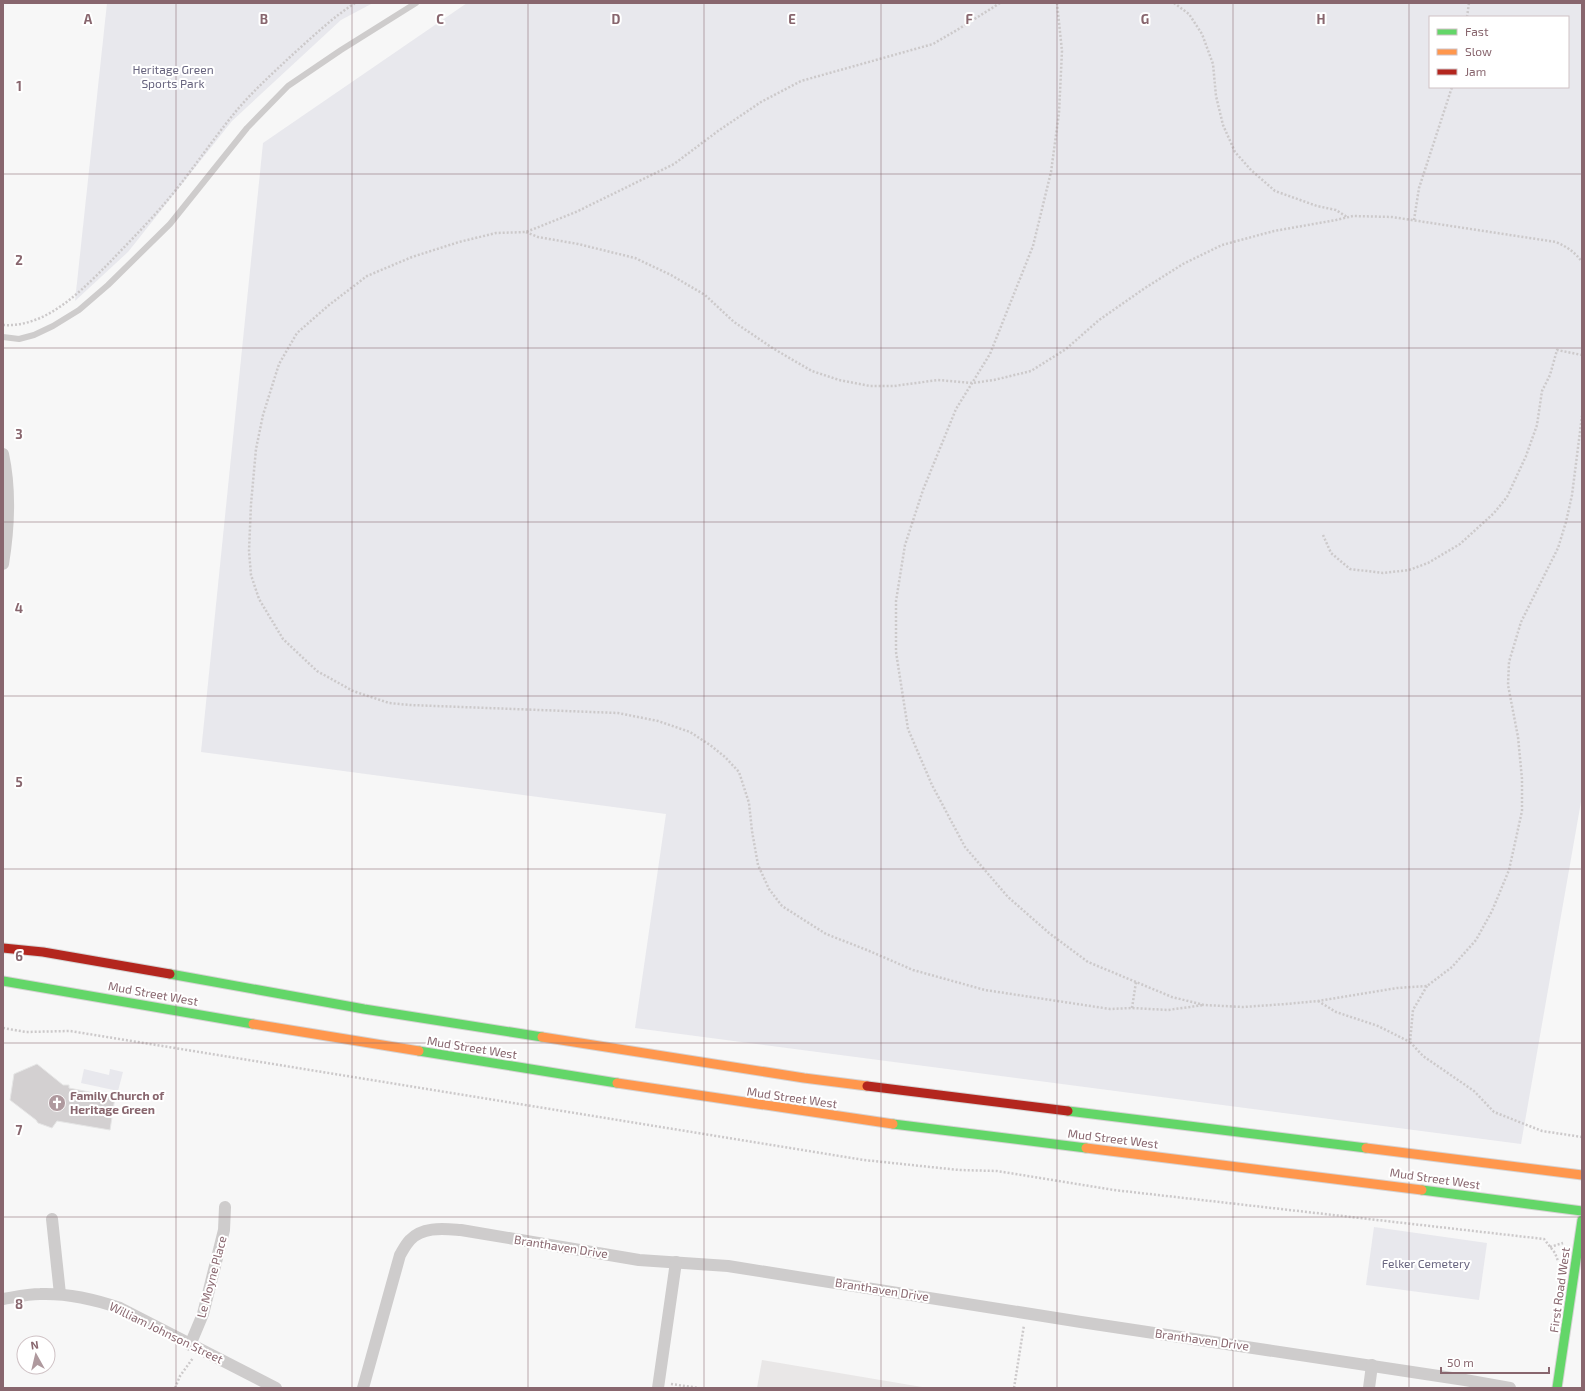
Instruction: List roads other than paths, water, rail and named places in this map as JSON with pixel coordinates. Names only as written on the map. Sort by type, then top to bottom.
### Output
[{"type":"main road","name":"Mud Street West","points":[[3,948],[43,952],[364,1009],[804,1078],[1582,1175]]},
{"type":"main road","name":"Mud Street West","points":[[3,981],[313,1034],[696,1096],[942,1131],[1255,1168],[1582,1211]]},
{"type":"main road","name":"First Road West","points":[[1558,1388],[1582,1220]]},
{"type":"street","points":[[3,454],[9,503],[8,534],[3,564]]},
{"type":"street","name":"Le Moyne Place","points":[[194,1347],[224,1230],[225,1207]]},
{"type":"street","points":[[52,1219],[60,1294]]},
{"type":"street","name":"Branthaven Drive","points":[[363,1388],[400,1256],[411,1239],[427,1230],[438,1229],[462,1230],[639,1260],[728,1266],[1372,1365],[1510,1388]]},
{"type":"street","points":[[658,1385],[676,1262]]},
{"type":"street","name":"William Johnson Street","points":[[3,1298],[39,1294],[60,1294],[97,1300],[120,1308],[276,1388]]},
{"type":"street","points":[[1369,1388],[1372,1365]]},
{"type":"lane","points":[[3,337],[19,339],[34,335],[53,326],[79,310],[114,280],[170,224],[247,128],[288,86],[341,50],[416,3]]},
{"type":"place","name":"Family Church of Heritage Green","points":[[57,1103]]},
{"type":"park label","name":"Heritage Green Sports Park","points":[[173,77]]},
{"type":"park label","name":"Felker Cemetery","points":[[1426,1264]]}]
